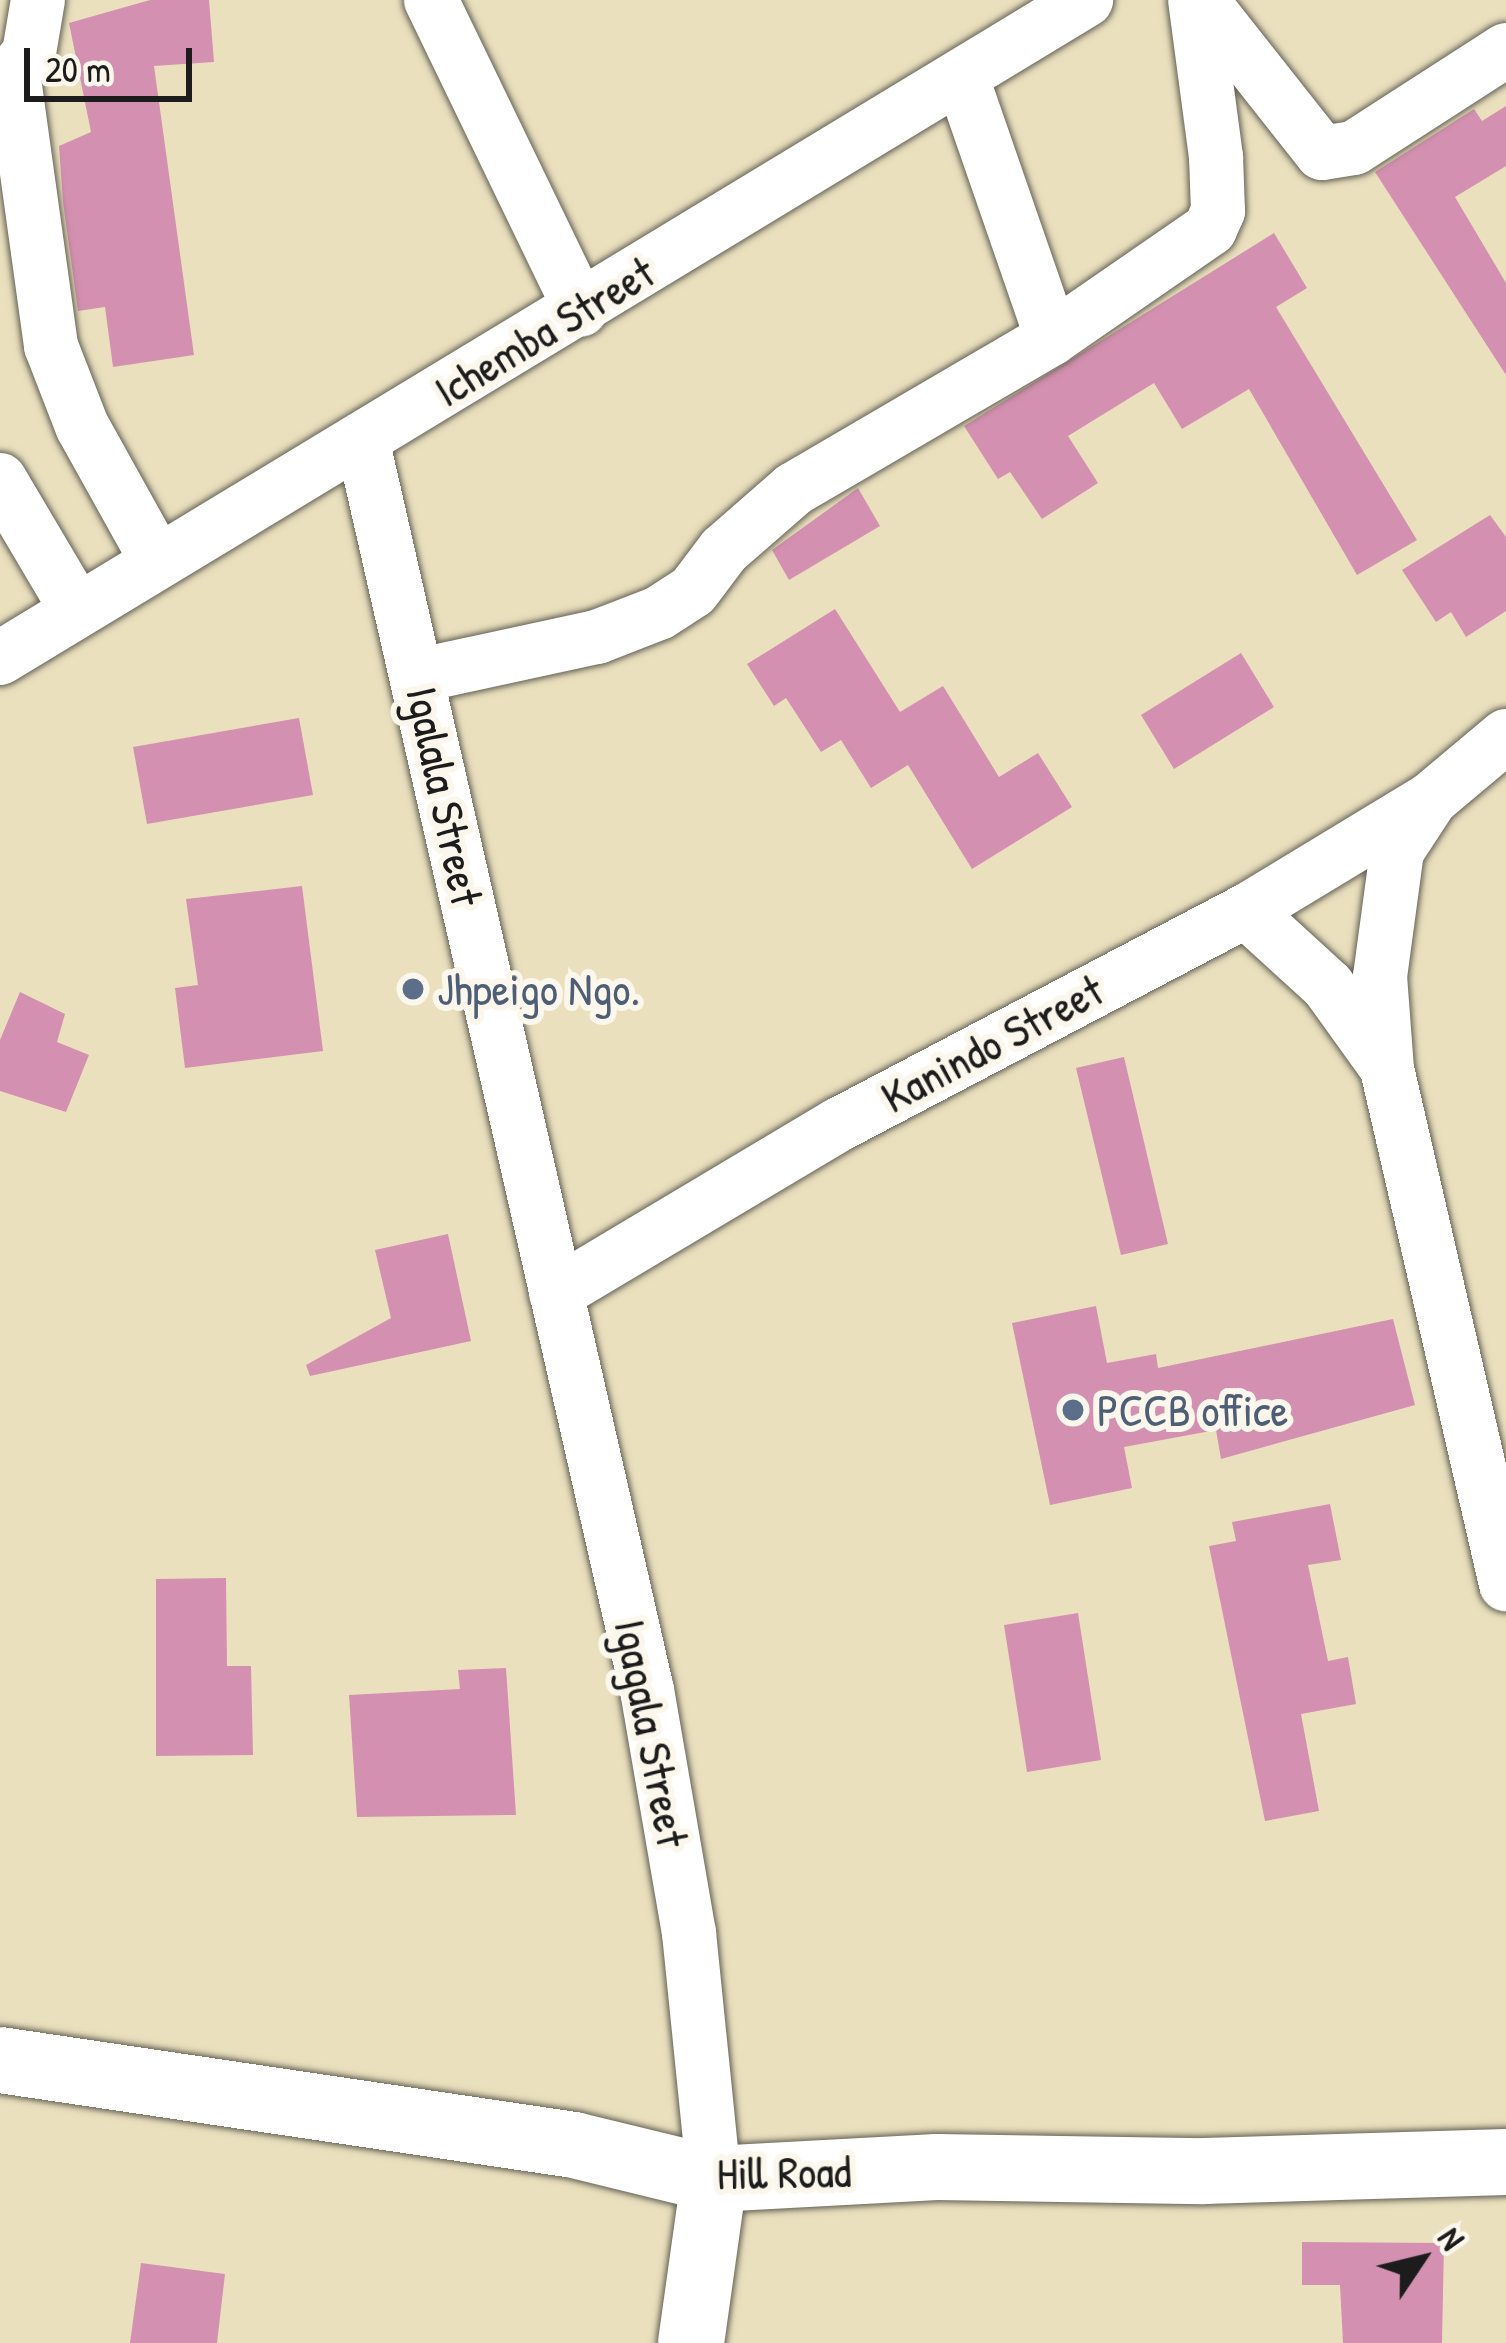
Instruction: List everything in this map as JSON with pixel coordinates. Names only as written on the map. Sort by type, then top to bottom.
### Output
[{"type":"main road","name":"Hill Road","points":[[0,2060],[574,2145],[714,2179],[937,2168],[1204,2171],[1506,2162]]},
{"type":"main road","points":[[692,2343],[714,2179]]},
{"type":"street","points":[[38,0],[29,53],[7,84],[15,199],[64,385],[157,561]]},
{"type":"street","points":[[431,0],[581,310]]},
{"type":"street","name":"Ichemba Street","points":[[0,658],[963,81],[1086,0]]},
{"type":"street","points":[[1198,0],[1322,153],[1354,148],[1506,50]]},
{"type":"street","points":[[421,676],[597,637],[659,613],[693,591],[724,550],[794,489],[1052,338],[1210,230],[1218,211],[1198,0]]},
{"type":"street","points":[[963,81],[1052,338]]},
{"type":"street","name":"Igalala Street","points":[[362,439],[421,676],[556,1293]]},
{"type":"street","points":[[0,480],[77,610]]},
{"type":"street","points":[[1506,736],[1431,800],[1397,851],[1380,976],[1387,1069],[1486,1392],[1506,1584]]},
{"type":"street","name":"Kanindo Street","points":[[556,1293],[928,1075],[1246,911],[1431,800]]},
{"type":"street","points":[[1246,911],[1328,986],[1387,1069]]},
{"type":"street","name":"Igagala Street","points":[[556,1293],[647,1690],[688,1933],[714,2179]]},
{"type":"building","points":[[150,0],[209,0],[214,62],[154,66],[194,355],[113,367],[105,307],[78,311],[63,202],[59,146],[91,132],[69,23]]},
{"type":"building","points":[[1506,106],[1506,166],[1455,197],[1506,283],[1506,375],[1375,172],[1474,109],[1482,121]]},
{"type":"building","points":[[1274,233],[1307,288],[1276,307],[1417,540],[1357,575],[1249,389],[1182,429],[1154,383],[1068,436],[1098,483],[1042,519],[1010,472],[998,479],[964,426]]},
{"type":"building","points":[[858,488],[880,526],[789,580],[772,550]]},
{"type":"building","points":[[1490,515],[1506,537],[1506,611],[1466,637],[1451,612],[1436,622],[1402,570]]},
{"type":"building","points":[[835,609],[900,712],[943,686],[999,777],[1038,753],[1072,807],[972,869],[908,765],[871,788],[841,740],[821,752],[786,698],[774,706],[747,664]]},
{"type":"building","points":[[1241,653],[1274,707],[1174,769],[1141,715]]},
{"type":"building","points":[[299,718],[313,795],[147,824],[133,747]]},
{"type":"building","points":[[302,886],[323,1051],[185,1068],[175,988],[198,985],[186,899]]},
{"type":"building","points":[[20,992],[65,1014],[57,1042],[89,1055],[66,1112],[0,1091],[0,1040]]},
{"type":"building","points":[[1124,1057],[1168,1244],[1121,1255],[1076,1068]]},
{"type":"building","points":[[448,1234],[471,1341],[310,1376],[306,1365],[391,1318],[375,1250]]},
{"type":"building","points":[[1096,1306],[1107,1363],[1156,1354],[1158,1368],[1393,1319],[1415,1405],[1221,1459],[1216,1430],[1124,1447],[1132,1488],[1050,1505],[1012,1323]]},
{"type":"building","points":[[1330,1504],[1341,1560],[1308,1565],[1328,1661],[1348,1657],[1356,1704],[1301,1714],[1319,1811],[1265,1821],[1209,1546],[1236,1541],[1232,1522]]},
{"type":"building","points":[[226,1578],[227,1666],[251,1666],[253,1755],[156,1756],[156,1579]]},
{"type":"building","points":[[1078,1613],[1101,1760],[1027,1772],[1004,1625]]},
{"type":"building","points":[[506,1668],[516,1815],[357,1817],[349,1695],[460,1689],[458,1670]]},
{"type":"building","points":[[1302,2242],[1444,2243],[1442,2343],[1343,2343],[1340,2285],[1302,2285]]},
{"type":"building","points":[[141,2263],[225,2274],[217,2343],[130,2343]]},
{"type":"place","name":"Jhpeigo Ngo.","points":[[413,989]]},
{"type":"place","name":"PCCB office","points":[[1073,1410]]}]
